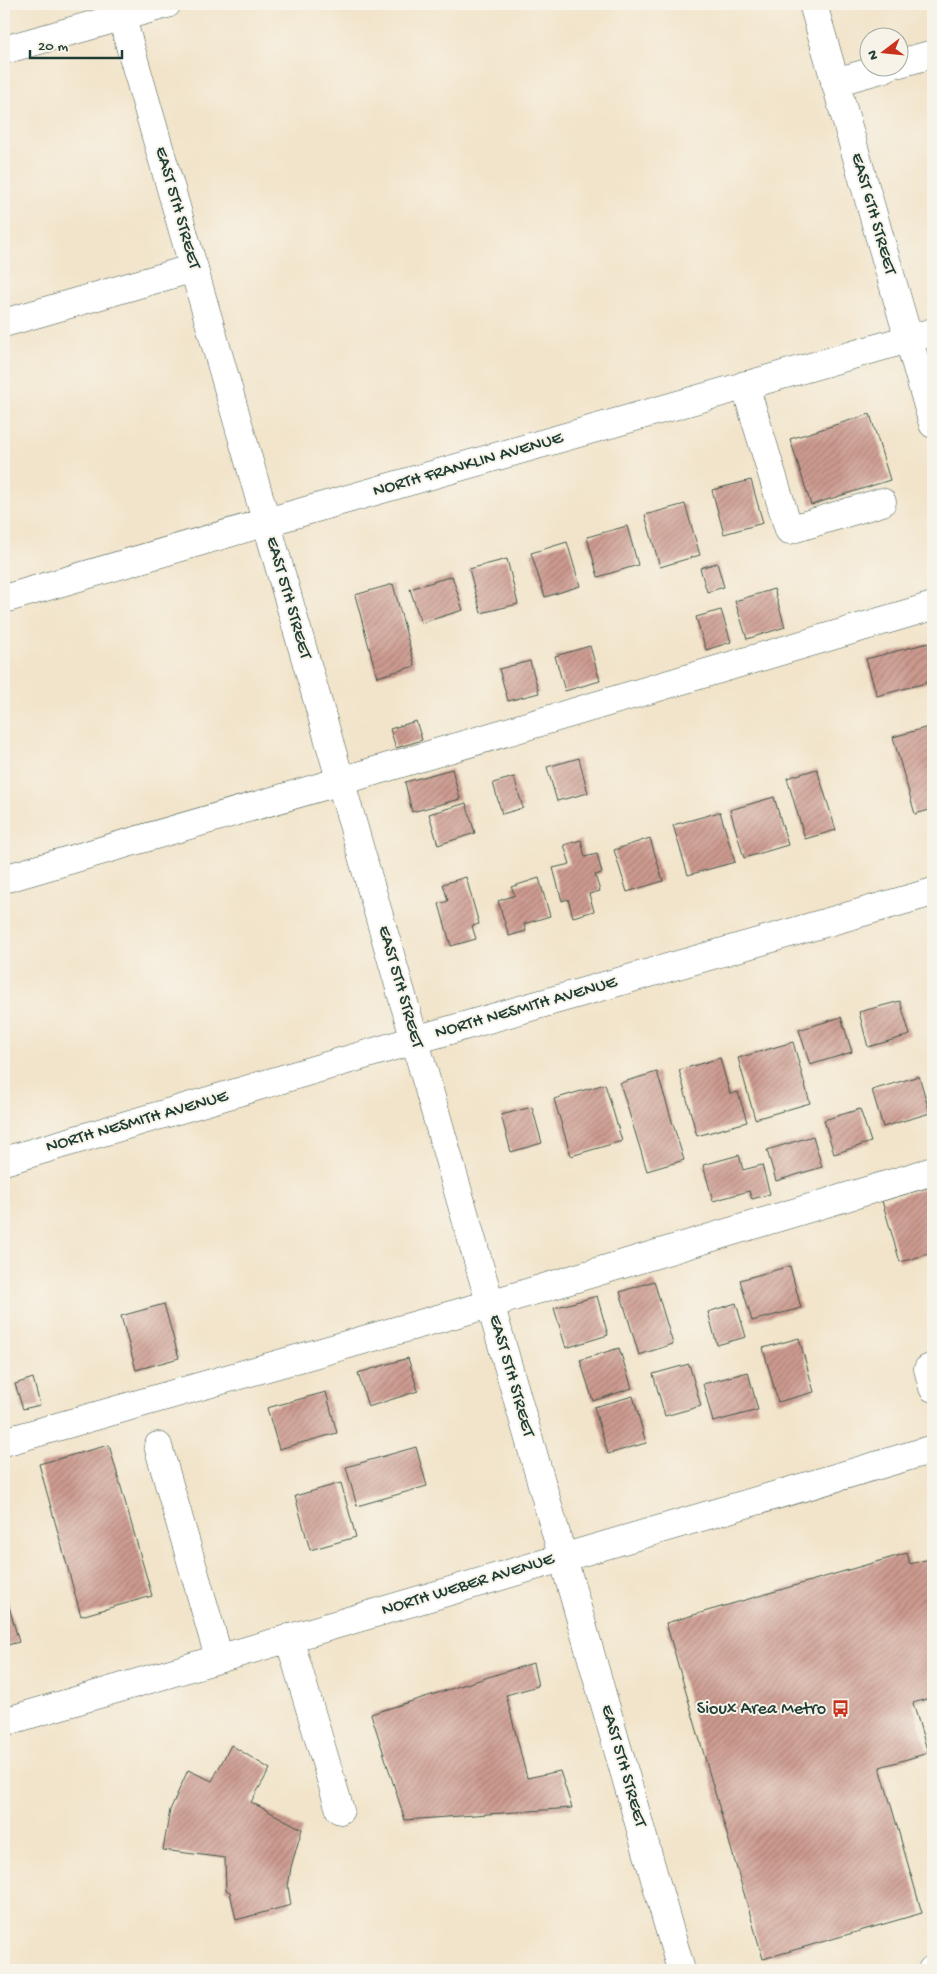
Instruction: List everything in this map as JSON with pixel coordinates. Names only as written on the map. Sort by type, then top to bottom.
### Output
[{"type":"street","points":[[4,50],[120,10],[167,4]]},
{"type":"street","name":"EAST 6TH STREET","points":[[813,4],[835,82],[921,335],[933,424]]},
{"type":"street","name":"EAST 5TH STREET","points":[[120,10],[681,1970]]},
{"type":"street","points":[[910,60],[933,54]]},
{"type":"street","points":[[835,82],[860,75]]},
{"type":"street","points":[[4,323],[194,268]]},
{"type":"street","name":"NORTH FRANKLIN AVENUE","points":[[4,600],[267,522],[921,335]]},
{"type":"street","points":[[745,385],[789,530],[882,502]]},
{"type":"street","points":[[4,878],[341,781],[933,606]]},
{"type":"street","name":"NORTH NESMITH AVENUE","points":[[4,1161],[415,1040],[933,892]]},
{"type":"street","points":[[4,1442],[490,1304],[933,1171]]},
{"type":"street","points":[[933,1368],[928,1369],[933,1388]]},
{"type":"street","points":[[158,1446],[219,1658]]},
{"type":"street","name":"NORTH WEBER AVENUE","points":[[4,1722],[563,1556],[933,1449]]},
{"type":"street","points":[[288,1638],[340,1810]]},
{"type":"building","points":[[870,414],[890,480],[811,505],[790,439]]},
{"type":"building","points":[[751,480],[763,523],[724,534],[712,490]]},
{"type":"building","points":[[685,504],[700,555],[660,567],[645,515]]},
{"type":"building","points":[[627,526],[638,565],[598,577],[587,537]]},
{"type":"building","points":[[567,542],[580,586],[545,597],[531,553]]},
{"type":"building","points":[[507,559],[518,604],[481,613],[469,569]]},
{"type":"building","points":[[717,563],[724,587],[707,592],[700,568]]},
{"type":"building","points":[[452,576],[463,610],[421,623],[410,589]]},
{"type":"building","points":[[393,584],[415,666],[377,677],[355,595]]},
{"type":"building","points":[[774,589],[785,627],[747,639],[735,601]]},
{"type":"building","points":[[721,610],[731,642],[706,650],[696,617]]},
{"type":"building","points":[[928,643],[933,663],[933,681],[877,696],[866,659]]},
{"type":"building","points":[[590,646],[600,681],[565,691],[555,656]]},
{"type":"building","points":[[530,661],[539,693],[508,701],[499,669]]},
{"type":"building","points":[[416,721],[422,740],[396,748],[390,729]]},
{"type":"building","points":[[932,726],[933,809],[915,814],[893,737]]},
{"type":"building","points":[[579,758],[588,793],[557,801],[547,767]]},
{"type":"building","points":[[452,769],[460,799],[412,812],[405,782]]},
{"type":"building","points":[[817,769],[836,830],[805,839],[787,778]]},
{"type":"building","points":[[514,777],[523,808],[502,814],[493,783]]},
{"type":"building","points":[[774,797],[788,845],[744,858],[730,810]]},
{"type":"building","points":[[466,803],[475,833],[438,845],[429,814]]},
{"type":"building","points":[[720,812],[735,862],[688,875],[673,825]]},
{"type":"building","points":[[650,838],[663,881],[627,892],[614,850]]},
{"type":"building","points":[[581,840],[585,857],[597,854],[602,873],[595,875],[600,891],[589,894],[594,911],[573,917],[568,899],[562,901],[553,868],[570,864],[564,845]]},
{"type":"building","points":[[466,877],[479,924],[472,926],[476,939],[451,946],[439,904],[448,901],[443,884]]},
{"type":"building","points":[[539,878],[550,916],[524,924],[526,931],[509,936],[498,901],[515,895],[511,887]]},
{"type":"building","points":[[900,1001],[910,1035],[868,1047],[859,1012]]},
{"type":"building","points":[[841,1017],[852,1052],[810,1065],[799,1030]]},
{"type":"building","points":[[793,1042],[810,1103],[755,1119],[738,1058]]},
{"type":"building","points":[[720,1058],[730,1094],[738,1092],[747,1122],[697,1136],[679,1070]]},
{"type":"building","points":[[657,1072],[684,1160],[647,1171],[620,1083]]},
{"type":"building","points":[[919,1076],[930,1113],[883,1127],[872,1090]]},
{"type":"building","points":[[605,1084],[622,1141],[571,1156],[554,1099]]},
{"type":"building","points":[[532,1107],[542,1143],[511,1152],[501,1115]]},
{"type":"building","points":[[860,1109],[871,1142],[834,1154],[824,1120]]},
{"type":"building","points":[[813,1136],[822,1167],[776,1181],[767,1150]]},
{"type":"building","points":[[739,1155],[743,1170],[762,1165],[770,1194],[752,1199],[749,1191],[713,1201],[703,1165]]},
{"type":"building","points":[[933,1186],[933,1253],[900,1262],[882,1201]]},
{"type":"building","points":[[790,1266],[801,1308],[752,1321],[740,1280]]},
{"type":"building","points":[[654,1281],[673,1344],[639,1355],[620,1292]]},
{"type":"building","points":[[597,1296],[608,1335],[566,1348],[554,1308]]},
{"type":"building","points":[[736,1303],[746,1337],[717,1345],[708,1312]]},
{"type":"building","points":[[164,1304],[179,1358],[136,1370],[121,1316]]},
{"type":"building","points":[[799,1338],[814,1392],[778,1402],[763,1348]]},
{"type":"building","points":[[619,1348],[632,1388],[593,1401],[580,1360]]},
{"type":"building","points":[[408,1358],[418,1391],[368,1407],[358,1373]]},
{"type":"building","points":[[689,1364],[701,1406],[665,1416],[653,1374]]},
{"type":"building","points":[[748,1372],[758,1410],[713,1422],[703,1384]]},
{"type":"building","points":[[33,1378],[40,1405],[23,1409],[15,1384]]},
{"type":"building","points":[[326,1392],[337,1433],[279,1449],[267,1408]]},
{"type":"building","points":[[633,1396],[646,1443],[608,1454],[594,1407]]},
{"type":"building","points":[[109,1445],[152,1596],[81,1616],[39,1464]]},
{"type":"building","points":[[416,1447],[427,1486],[357,1506],[346,1467]]},
{"type":"building","points":[[341,1483],[356,1537],[310,1550],[295,1496]]},
{"type":"building","points":[[907,1553],[910,1564],[933,1558],[933,1697],[913,1703],[928,1753],[880,1767],[922,1913],[763,1959],[666,1623]]},
{"type":"building","points":[[4,1589],[19,1642],[4,1646]]},
{"type":"building","points":[[533,1663],[538,1686],[506,1695],[527,1778],[560,1771],[572,1808],[405,1820],[371,1714]]},
{"type":"building","points":[[231,1745],[270,1769],[251,1802],[302,1829],[291,1867],[288,1887],[291,1905],[236,1920],[230,1892],[226,1890],[225,1858],[163,1850],[170,1810],[188,1770],[212,1781]]},
{"type":"place","name":"Sioux Area Metro","points":[[840,1709]]}]
